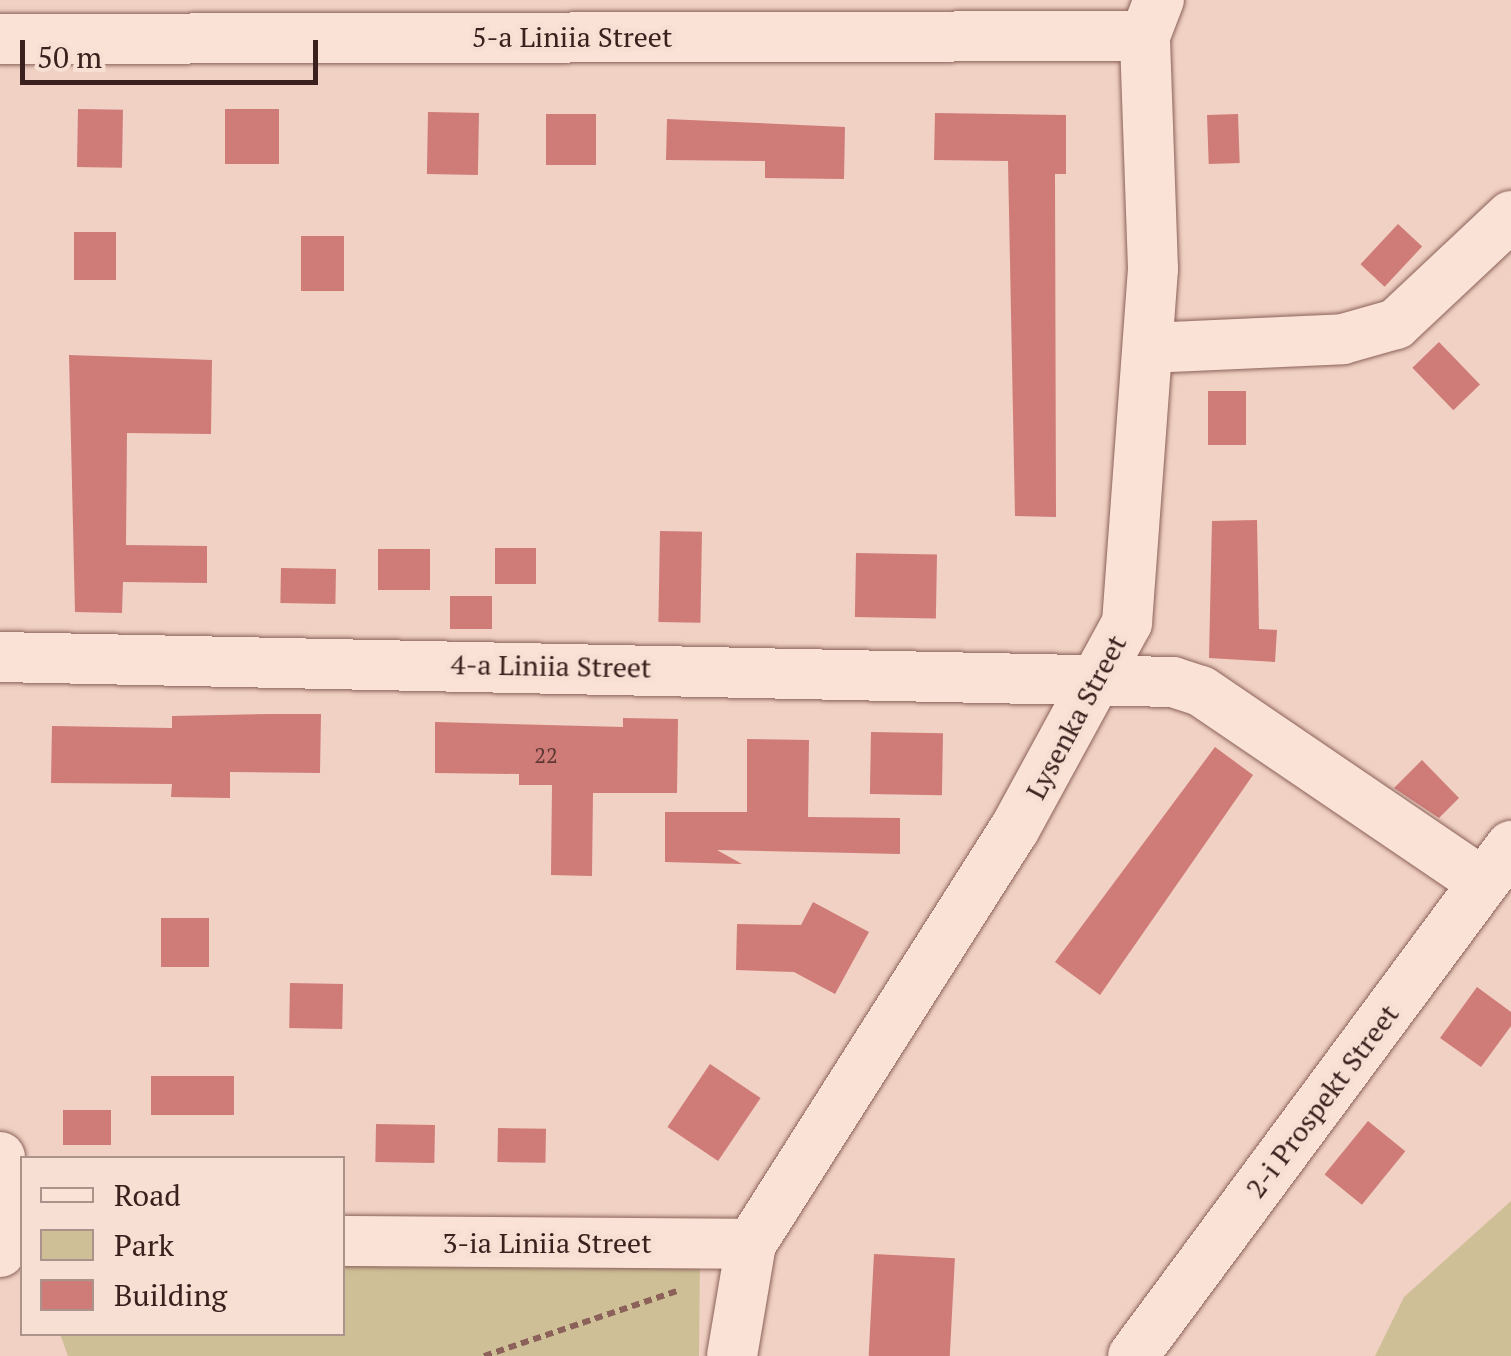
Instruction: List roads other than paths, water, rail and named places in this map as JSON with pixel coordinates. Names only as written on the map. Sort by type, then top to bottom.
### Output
[{"type":"street","name":"5-a Liniia Street","points":[[0,39],[1152,18]]},
{"type":"street","name":"Lysenka Street","points":[[732,1356],[748,1256],[1014,830],[1127,623],[1148,348],[1152,18]]},
{"type":"street","points":[[1148,348],[1343,339],[1396,324],[1511,216]]},
{"type":"street","name":"4-a Liniia Street","points":[[0,656],[1101,676],[1202,691],[1497,864]]},
{"type":"street","name":"2-i Prospekt Street","points":[[1132,1356],[1497,864]]},
{"type":"street","points":[[0,1157],[6,1242]]},
{"type":"street","name":"3-ia Liniia Street","points":[[345,1241],[748,1256]]}]
